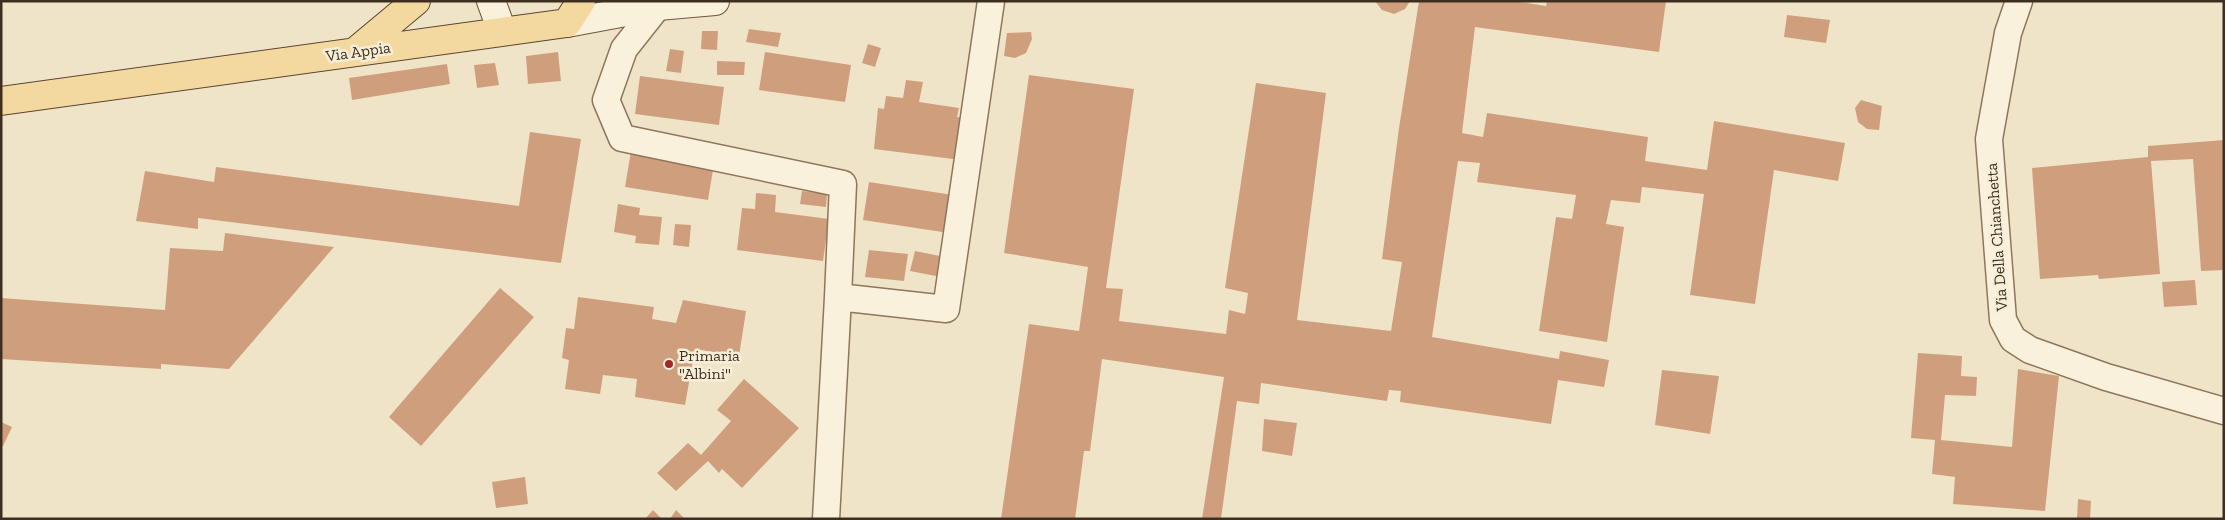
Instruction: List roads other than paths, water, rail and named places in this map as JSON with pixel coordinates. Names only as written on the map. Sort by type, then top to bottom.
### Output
[{"type":"main road","points":[[355,52],[416,1]]},
{"type":"main road","points":[[491,1],[502,30]]},
{"type":"main road","name":"Via Appia","points":[[1,101],[502,30],[574,12],[715,1]]},
{"type":"street","points":[[838,297],[946,309],[991,1]]},
{"type":"street","name":"Via Della Chianchetta","points":[[2019,1],[2008,33],[1989,138],[2003,320],[2013,339],[2030,350],[2072,366],[2224,411]]},
{"type":"street","points":[[658,6],[624,49],[606,100],[622,138],[843,184],[826,519]]},
{"type":"place","name":"Primaria \"Albini\"","points":[[669,364]]}]
